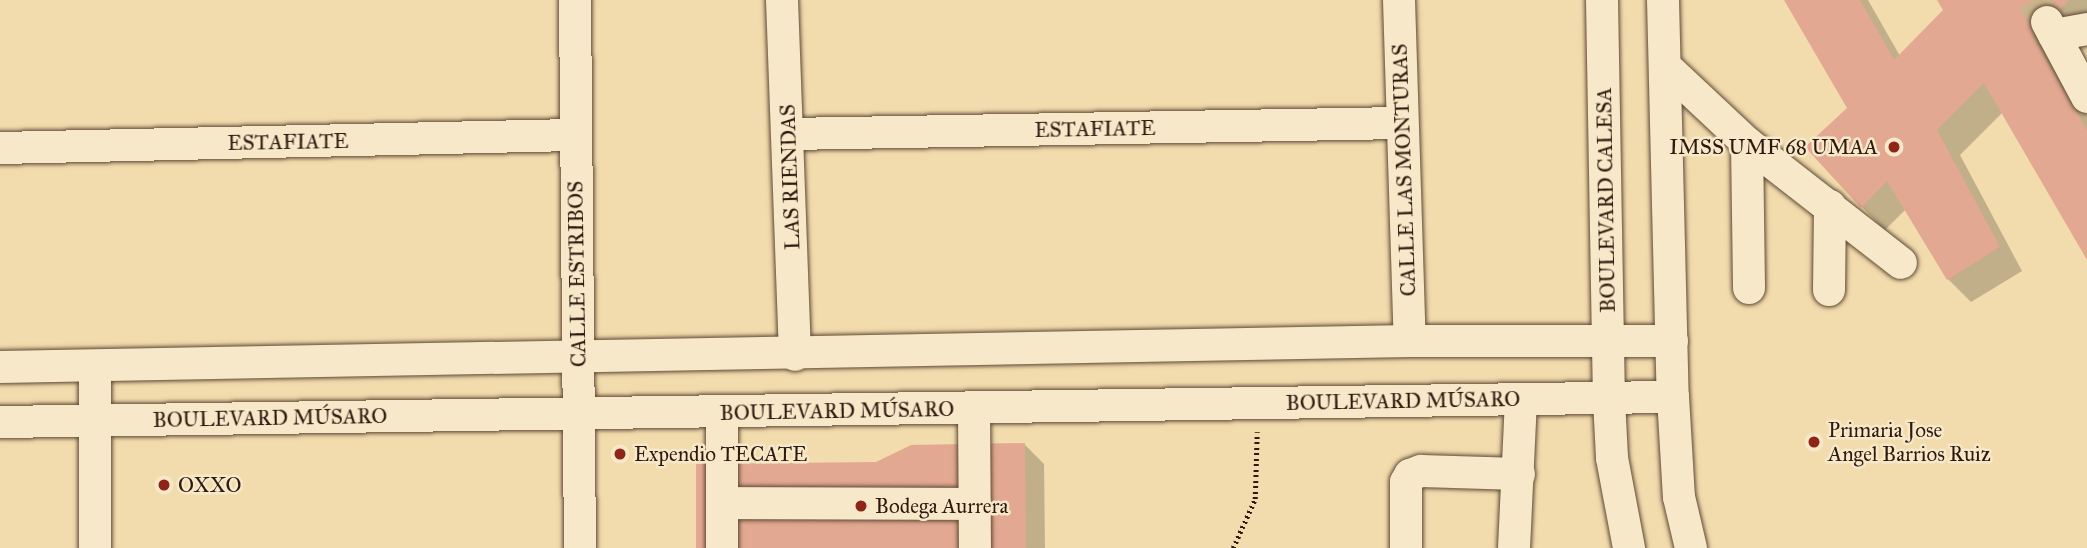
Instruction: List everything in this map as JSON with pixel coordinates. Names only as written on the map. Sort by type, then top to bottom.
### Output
[{"type":"street","name":"CALLE ESTRIBOS","points":[[575,0],[580,548]]},
{"type":"street","name":"LAS RIENDAS","points":[[782,0],[795,355]]},
{"type":"street","name":"CALLE LAS MONTURAS","points":[[1399,0],[1410,341]]},
{"type":"street","name":"BOULEVARD CALESA","points":[[1602,0],[1609,400],[1612,458],[1629,548]]},
{"type":"street","points":[[1663,0],[1673,397],[1679,497],[1691,548]]},
{"type":"street","points":[[2087,29],[2050,28],[2087,97]]},
{"type":"street","points":[[1666,67],[1747,143],[1901,263]]},
{"type":"street","name":"ESTAFIATE","points":[[789,134],[1402,124]]},
{"type":"street","name":"ESTAFIATE","points":[[0,148],[575,135]]},
{"type":"street","points":[[1747,143],[1749,288]]},
{"type":"street","points":[[1829,290],[1830,206]]},
{"type":"street","points":[[0,367],[95,368],[1410,341],[1672,341]]},
{"type":"street","points":[[94,548],[95,368]]},
{"type":"street","name":"BOULEVARD MÚSARO","points":[[0,422],[1673,397]]},
{"type":"street","points":[[1514,548],[1521,400]]},
{"type":"street","points":[[974,409],[975,548]]},
{"type":"street","points":[[722,412],[722,548]]},
{"type":"street","points":[[1406,548],[1406,482],[1410,475],[1421,471],[1519,474]]},
{"type":"street","points":[[722,503],[975,504]]},
{"type":"path","points":[[1233,548],[1258,482],[1256,403]]},
{"type":"building","points":[[1784,0],[1860,0],[1894,60],[1943,10],[1937,0],[2069,0],[2032,36],[2087,130],[2087,260],[1984,83],[1937,130],[2000,247],[1947,280],[1887,181],[1861,208],[1805,147],[1847,108]]},
{"type":"building","name":"Bodega Aurrera","points":[[1025,443],[1026,548],[696,548],[696,464],[876,462],[911,445]]},
{"type":"tunnel","points":[[2033,0],[2047,22]]},
{"type":"place","name":"IMSS UMF 68 UMAA","points":[[1894,147]]},
{"type":"place","name":"Primaria Jose Angel Barrios Ruiz","points":[[1814,442]]},
{"type":"place","name":"Expendio TECATE","points":[[620,454]]},
{"type":"place","name":"OXXO","points":[[164,485]]},
{"type":"place","name":"Bodega Aurrera","points":[[861,506]]}]
